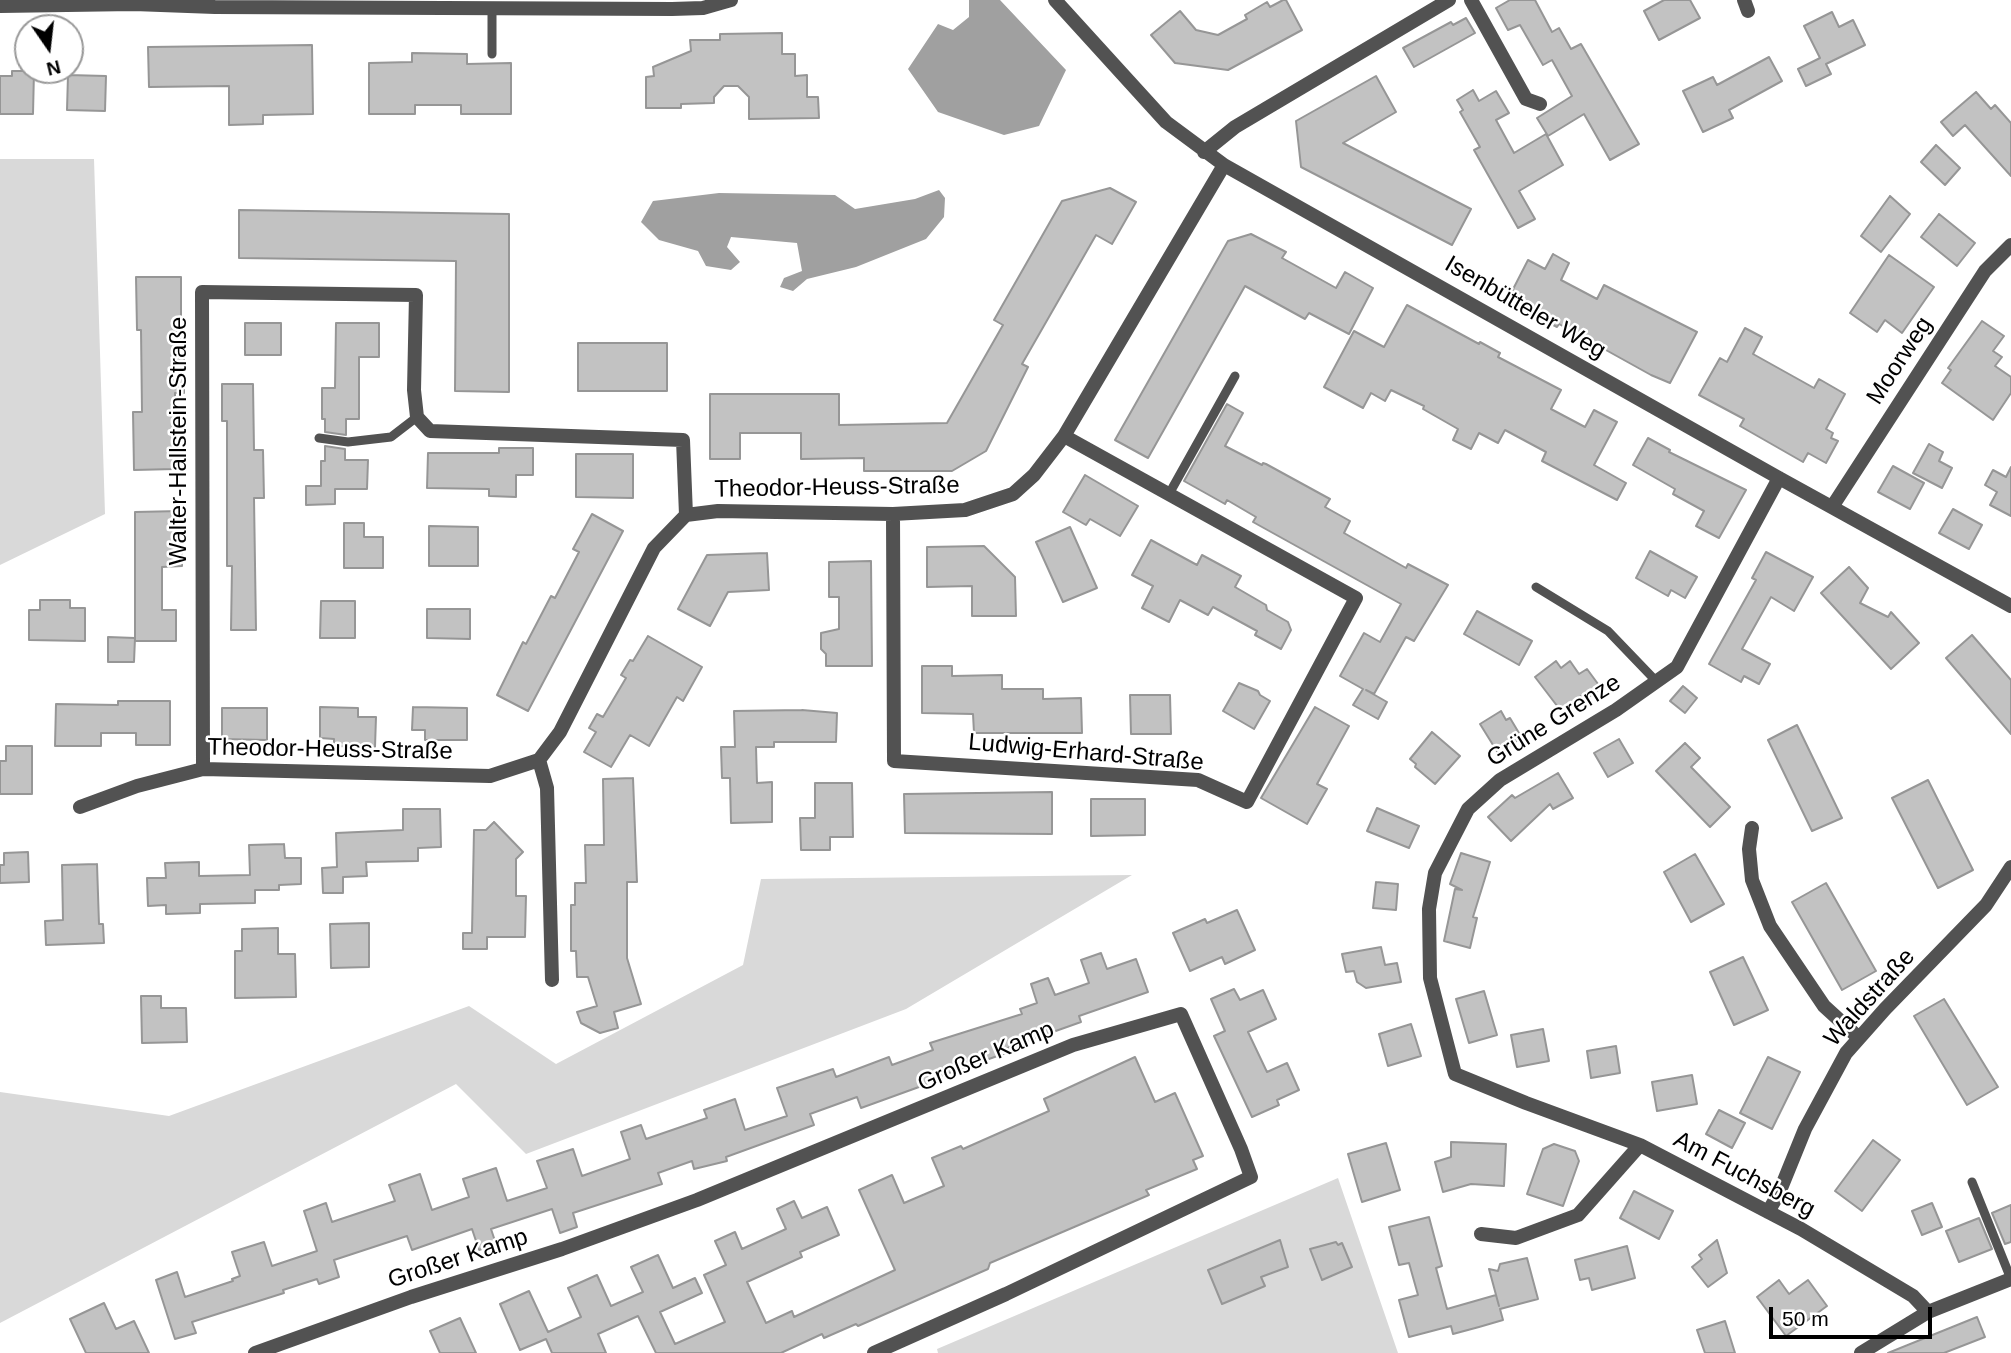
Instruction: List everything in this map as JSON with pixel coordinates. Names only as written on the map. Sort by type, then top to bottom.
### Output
[{"type":"street","points":[[0,6],[134,2],[492,8],[537,4],[672,9],[704,8],[731,0]]},
{"type":"street","name":"Isenbütteler Weg","points":[[1055,0],[1166,122],[1224,165],[2011,606]]},
{"type":"street","points":[[1204,152],[1235,127],[1449,0]]},
{"type":"street","points":[[1471,0],[1526,99],[1540,104]]},
{"type":"street","name":"Theodor-Heuss-Straße","points":[[80,807],[137,786],[202,769],[490,776],[539,760],[560,732],[654,548],[686,515],[718,511],[893,514],[965,510],[1013,494],[1034,475],[1064,436],[1224,165]]},
{"type":"street","name":"Moorweg","points":[[1832,507],[1985,271],[2011,245]]},
{"type":"street","name":"Walter-Hallstein-Straße","points":[[202,769],[202,292],[416,295],[414,390],[417,417]]},
{"type":"street","points":[[417,417],[430,431],[683,440],[686,515]]},
{"type":"street","name":"Ludwig-Erhard-Straße","points":[[893,514],[894,761],[1198,780],[1247,802],[1356,598],[1064,436]]},
{"type":"street","name":"Grüne Grenze","points":[[1526,1103],[1455,1074],[1430,978],[1429,909],[1434,873],[1468,810],[1500,780],[1616,710],[1677,667],[1779,478]]},
{"type":"street","points":[[539,760],[547,788],[552,980]]},
{"type":"street","points":[[1752,828],[1749,849],[1752,880],[1770,926],[1824,1006],[1859,1038]]},
{"type":"street","name":"Waldstraße","points":[[1768,1212],[1779,1193],[1805,1129],[1846,1052],[1986,905],[2011,867]]},
{"type":"street","name":"Großer Kamp","points":[[255,1353],[411,1297],[562,1249],[697,1200],[1073,1045],[1181,1014],[1251,1177],[1006,1294],[874,1353]]},
{"type":"street","name":"Am Fuchsberg","points":[[1526,1103],[1640,1145],[1768,1212],[1913,1296],[1928,1312]]},
{"type":"street","points":[[1481,1234],[1516,1238],[1578,1214],[1640,1145]]},
{"type":"street","points":[[1861,1353],[1928,1312],[2011,1279]]},
{"type":"lane","points":[[492,8],[492,54]]},
{"type":"lane","points":[[1169,494],[1235,376]]},
{"type":"lane","points":[[319,438],[348,442],[391,437],[417,417]]},
{"type":"lane","points":[[1536,587],[1608,631],[1656,681]]},
{"type":"lane","points":[[1972,1182],[2011,1279]]},
{"type":"shaded area","points":[[969,0],[1000,0],[1066,70],[1039,126],[1004,135],[938,112],[908,69],[938,24],[953,30],[969,17]]},
{"type":"shaded area","points":[[0,159],[94,159],[105,514],[0,565]]},
{"type":"shaded area","points":[[939,190],[945,198],[944,217],[926,239],[856,267],[807,279],[793,291],[780,287],[784,278],[802,271],[797,243],[731,237],[727,247],[740,262],[731,270],[706,266],[698,251],[659,240],[641,222],[653,201],[719,193],[835,195],[855,209],[915,199]]},
{"type":"shaded area","points":[[1132,875],[906,1009],[526,1154],[456,1084],[0,1323],[0,1092],[169,1116],[469,1006],[556,1064],[743,965],[761,879]]},
{"type":"shaded area","points":[[1338,1178],[1398,1353],[938,1353],[937,1349]]},
{"type":"building","points":[[1286,0],[1302,30],[1228,70],[1175,63],[1151,35],[1180,11],[1196,30],[1218,35],[1247,19],[1245,15],[1267,2],[1270,7]]},
{"type":"building","points":[[1510,0],[1535,0],[1552,32],[1559,28],[1571,49],[1581,44],[1639,144],[1610,160],[1584,114],[1548,136],[1537,118],[1572,96],[1552,60],[1543,65],[1520,25],[1508,30],[1496,8]]},
{"type":"building","points":[[1664,0],[1690,0],[1700,18],[1659,40],[1644,11]]},
{"type":"building","points":[[1832,12],[1839,27],[1853,20],[1865,45],[1826,64],[1831,74],[1806,86],[1798,69],[1820,58],[1804,26]]},
{"type":"building","points":[[1466,18],[1475,33],[1414,67],[1403,48],[1451,22],[1453,25]]},
{"type":"building","points":[[782,33],[782,54],[795,54],[795,76],[807,75],[807,97],[818,97],[819,118],[749,119],[749,97],[738,86],[724,86],[714,97],[714,103],[681,104],[681,108],[646,108],[646,77],[654,76],[653,67],[691,51],[690,40],[720,40],[720,34]]},
{"type":"building","points":[[312,45],[313,114],[263,115],[263,124],[229,125],[229,86],[149,87],[148,47]]},
{"type":"building","points":[[412,53],[467,54],[467,64],[511,63],[511,114],[461,114],[461,105],[415,105],[415,114],[369,114],[369,63],[412,62]]},
{"type":"building","points":[[1769,57],[1782,81],[1729,110],[1733,118],[1703,132],[1683,91],[1713,77],[1717,85]]},
{"type":"building","points":[[14,71],[14,84],[34,84],[33,114],[0,114],[0,76],[12,76]]},
{"type":"building","points":[[84,75],[106,76],[105,111],[67,110],[68,84],[84,84]]},
{"type":"building","points":[[1376,76],[1396,112],[1343,143],[1471,209],[1452,245],[1301,167],[1296,121]]},
{"type":"building","points":[[1473,90],[1479,101],[1496,91],[1509,113],[1496,120],[1514,153],[1546,134],[1563,165],[1519,191],[1535,219],[1518,228],[1474,150],[1480,147],[1460,112],[1463,110],[1457,100]]},
{"type":"building","points":[[1976,92],[1991,109],[1995,105],[2011,123],[2011,176],[1965,125],[1953,136],[1941,122]]},
{"type":"building","points":[[1936,145],[1960,168],[1945,185],[1921,162]]},
{"type":"building","points":[[1110,188],[1136,202],[1112,244],[1096,235],[1022,364],[1028,367],[986,451],[952,471],[864,471],[864,458],[801,459],[801,433],[740,433],[740,459],[710,459],[710,394],[839,394],[839,425],[947,423],[1003,325],[994,320],[1062,201]]},
{"type":"building","points":[[1890,196],[1910,214],[1881,252],[1861,236]]},
{"type":"building","points":[[239,210],[509,214],[509,392],[455,391],[456,261],[239,258]]},
{"type":"building","points":[[1939,214],[1975,243],[1957,266],[1921,237]]},
{"type":"building","points":[[1251,234],[1286,252],[1282,258],[1336,288],[1345,272],[1373,288],[1349,334],[1309,313],[1305,319],[1245,286],[1148,458],[1115,440],[1228,241]]},
{"type":"building","points":[[1553,254],[1569,263],[1561,280],[1597,299],[1604,285],[1697,332],[1670,383],[1559,324],[1557,327],[1508,299],[1528,260],[1545,269]]},
{"type":"building","points":[[1889,255],[1934,287],[1902,333],[1885,320],[1877,332],[1850,313]]},
{"type":"building","points":[[136,277],[181,277],[184,393],[175,393],[175,469],[134,470],[133,412],[142,412],[141,330],[137,330]]},
{"type":"building","points":[[1407,305],[1500,353],[1498,357],[1561,390],[1551,409],[1585,427],[1594,410],[1617,422],[1594,465],[1626,483],[1617,500],[1542,461],[1546,452],[1505,430],[1498,443],[1479,433],[1471,449],[1453,440],[1458,429],[1423,409],[1424,406],[1391,390],[1385,401],[1371,393],[1363,408],[1324,387],[1354,331],[1384,347]]},
{"type":"building","points":[[1982,321],[2004,336],[1993,351],[2002,357],[1995,366],[2011,377],[2011,393],[1993,420],[1942,383],[1951,370],[1948,368]]},
{"type":"building","points":[[245,323],[281,323],[281,355],[245,355]]},
{"type":"building","points":[[336,323],[379,323],[379,357],[359,357],[359,419],[346,419],[346,435],[325,432],[325,419],[322,419],[322,388],[335,388]]},
{"type":"building","points":[[1745,328],[1762,337],[1753,354],[1814,388],[1819,379],[1845,394],[1826,429],[1833,433],[1831,438],[1838,441],[1826,463],[1808,453],[1803,462],[1740,426],[1744,419],[1699,395],[1720,358],[1727,362]]},
{"type":"building","points":[[578,343],[667,343],[667,391],[578,391]]},
{"type":"building","points":[[222,384],[253,384],[254,450],[263,450],[264,498],[254,498],[256,630],[231,630],[232,566],[227,566],[227,421],[222,421]]},
{"type":"building","points":[[1227,404],[1243,413],[1225,446],[1262,465],[1266,464],[1330,499],[1325,507],[1350,521],[1344,533],[1406,568],[1408,564],[1448,585],[1414,641],[1406,637],[1374,694],[1366,690],[1387,702],[1378,719],[1353,705],[1363,689],[1340,676],[1364,633],[1380,642],[1401,604],[1253,522],[1256,517],[1227,500],[1225,504],[1184,481]]},
{"type":"building","points":[[1648,438],[1670,450],[1669,452],[1746,490],[1719,538],[1696,526],[1704,511],[1673,494],[1675,489],[1633,465]]},
{"type":"building","points":[[1929,444],[1943,452],[1939,461],[1952,468],[1942,488],[1913,473]]},
{"type":"building","points":[[325,446],[345,449],[345,460],[368,460],[367,489],[335,489],[335,504],[306,505],[306,486],[321,486],[321,461],[325,461]]},
{"type":"building","points":[[499,448],[533,448],[533,475],[516,475],[516,497],[489,496],[489,489],[427,488],[428,453],[499,453]]},
{"type":"building","points":[[576,454],[633,454],[633,498],[576,497]]},
{"type":"building","points":[[1893,466],[1924,483],[1910,509],[1878,492]]},
{"type":"building","points":[[2011,467],[2011,516],[1990,505],[1997,492],[1985,485],[1993,470],[2006,477]]},
{"type":"building","points":[[1085,475],[1138,506],[1120,536],[1090,519],[1086,525],[1063,512]]},
{"type":"building","points":[[1953,509],[1982,525],[1969,549],[1939,533]]},
{"type":"building","points":[[181,511],[182,566],[162,567],[162,610],[176,610],[176,641],[135,641],[135,512]]},
{"type":"building","points":[[592,514],[623,531],[528,711],[497,695],[523,642],[526,644],[551,596],[555,598],[579,552],[573,549]]},
{"type":"building","points":[[344,523],[364,523],[364,537],[383,537],[383,568],[344,568]]},
{"type":"building","points":[[429,526],[478,527],[478,566],[429,566]]},
{"type":"building","points":[[1070,527],[1097,588],[1063,602],[1036,542]]},
{"type":"building","points":[[1151,540],[1197,565],[1202,555],[1241,576],[1235,587],[1288,622],[1291,630],[1281,649],[1255,635],[1257,631],[1213,607],[1208,615],[1180,600],[1169,622],[1142,608],[1153,586],[1132,575]]},
{"type":"building","points":[[984,546],[1015,577],[1016,616],[972,616],[972,586],[927,587],[927,547]]},
{"type":"building","points":[[1650,551],[1697,577],[1685,598],[1671,590],[1668,596],[1636,578]]},
{"type":"building","points":[[1766,552],[1813,577],[1794,611],[1771,597],[1742,649],[1770,664],[1759,684],[1744,676],[1741,682],[1709,664],[1756,580],[1752,578]]},
{"type":"building","points":[[767,553],[769,590],[728,592],[710,626],[678,609],[707,555]]},
{"type":"building","points":[[871,561],[872,666],[826,666],[826,654],[821,649],[821,633],[839,629],[839,597],[829,597],[829,562]]},
{"type":"building","points":[[1849,567],[1868,588],[1860,603],[1888,617],[1891,612],[1919,643],[1891,669],[1821,593]]},
{"type":"building","points":[[40,600],[70,600],[70,608],[85,608],[85,641],[29,640],[29,610],[40,610]]},
{"type":"building","points":[[321,601],[355,601],[355,638],[320,638]]},
{"type":"building","points":[[427,609],[470,609],[470,639],[427,638]]},
{"type":"building","points":[[1477,611],[1532,641],[1519,665],[1464,634]]},
{"type":"building","points":[[1972,635],[2011,680],[2011,734],[1946,658]]},
{"type":"building","points":[[648,636],[702,667],[683,701],[677,697],[649,746],[630,735],[611,767],[584,752],[596,732],[589,728],[597,714],[603,717],[626,678],[621,675]]},
{"type":"building","points":[[108,637],[135,638],[134,662],[108,662]]},
{"type":"building","points":[[1556,661],[1561,668],[1570,661],[1579,674],[1587,669],[1601,688],[1584,701],[1581,696],[1561,711],[1535,677]]},
{"type":"building","points":[[922,666],[952,666],[952,676],[1002,675],[1002,689],[1043,689],[1043,699],[1081,698],[1082,733],[974,733],[973,714],[922,713]]},
{"type":"building","points":[[1239,683],[1258,691],[1270,701],[1254,729],[1223,711]]},
{"type":"building","points":[[1683,686],[1697,698],[1685,713],[1670,701]]},
{"type":"building","points":[[1130,695],[1170,695],[1171,734],[1131,734]]},
{"type":"building","points":[[118,701],[170,701],[170,745],[136,745],[136,733],[101,733],[101,746],[55,746],[56,704],[118,705]]},
{"type":"building","points":[[320,707],[358,708],[358,717],[376,717],[375,747],[334,746],[334,739],[320,738]]},
{"type":"building","points":[[413,707],[467,708],[467,740],[425,740],[425,730],[412,730]]},
{"type":"building","points":[[1315,707],[1349,726],[1317,784],[1327,789],[1307,824],[1261,798]]},
{"type":"building","points":[[222,708],[267,708],[267,740],[222,739]]},
{"type":"building","points":[[802,710],[837,713],[836,742],[774,742],[774,747],[756,747],[757,783],[772,782],[772,822],[731,823],[730,778],[722,778],[721,747],[735,747],[734,711]]},
{"type":"building","points":[[1501,711],[1506,720],[1510,718],[1522,738],[1498,753],[1480,724]]},
{"type":"building","points":[[1797,725],[1842,818],[1812,831],[1768,740]]},
{"type":"building","points":[[1432,732],[1460,756],[1435,784],[1415,767],[1416,764],[1410,759]]},
{"type":"building","points":[[1619,739],[1633,763],[1608,777],[1594,753]]},
{"type":"building","points":[[1685,743],[1700,758],[1691,767],[1730,807],[1710,827],[1656,771]]},
{"type":"building","points":[[6,746],[32,746],[32,794],[0,794],[0,761],[6,761]]},
{"type":"building","points":[[1558,773],[1573,798],[1553,809],[1550,804],[1511,841],[1488,817],[1512,795],[1515,798]]},
{"type":"building","points":[[633,778],[637,882],[627,882],[627,958],[641,1004],[614,1012],[618,1028],[600,1033],[581,1023],[577,1012],[597,1006],[588,977],[577,977],[576,951],[571,951],[571,905],[575,905],[575,883],[586,883],[585,845],[604,845],[603,779]]},
{"type":"building","points":[[1928,780],[1973,870],[1938,888],[1892,798]]},
{"type":"building","points":[[815,783],[852,783],[853,837],[830,837],[830,850],[801,850],[800,818],[815,818]]},
{"type":"building","points":[[1052,792],[1052,834],[905,833],[904,794]]},
{"type":"building","points":[[1091,799],[1145,799],[1145,835],[1091,836]]},
{"type":"building","points":[[1377,808],[1419,826],[1409,848],[1367,831]]},
{"type":"building","points":[[403,809],[440,809],[441,847],[418,848],[418,861],[366,862],[367,876],[343,877],[343,893],[323,893],[322,868],[337,867],[336,833],[403,830]]},
{"type":"building","points":[[494,822],[523,852],[516,859],[516,896],[526,896],[525,937],[487,937],[487,949],[463,949],[463,933],[472,933],[474,830],[486,830]]},
{"type":"building","points":[[284,844],[285,858],[301,858],[301,884],[279,885],[279,890],[255,890],[255,903],[200,904],[200,913],[166,914],[166,905],[148,906],[147,878],[166,878],[165,863],[199,862],[199,876],[250,875],[249,845]]},
{"type":"building","points":[[28,852],[29,882],[0,883],[0,865],[4,865],[4,853]]},
{"type":"building","points":[[1461,853],[1490,862],[1473,917],[1477,918],[1470,948],[1444,941],[1455,889],[1462,890],[1450,884]]},
{"type":"building","points":[[1695,854],[1724,904],[1691,922],[1664,872]]},
{"type":"building","points":[[97,864],[99,924],[103,924],[104,943],[46,945],[45,921],[63,920],[62,865]]},
{"type":"building","points":[[1376,882],[1398,884],[1396,910],[1373,908]]},
{"type":"building","points":[[1826,883],[1876,971],[1842,990],[1792,902]]},
{"type":"building","points":[[1237,910],[1255,950],[1225,964],[1222,957],[1190,971],[1173,933],[1205,919],[1207,923]]},
{"type":"building","points":[[369,923],[369,967],[331,968],[330,924]]},
{"type":"building","points":[[278,928],[278,954],[295,954],[296,997],[235,998],[235,951],[242,951],[242,929]]},
{"type":"building","points":[[1381,947],[1385,965],[1397,963],[1401,982],[1366,988],[1357,982],[1354,971],[1346,972],[1342,954]]},
{"type":"building","points":[[1101,953],[1107,969],[1136,959],[1148,992],[1079,1016],[1081,1022],[1005,1049],[1006,1053],[861,1108],[857,1097],[810,1114],[814,1125],[726,1157],[727,1161],[694,1169],[692,1161],[658,1173],[662,1184],[573,1213],[577,1227],[560,1233],[552,1209],[491,1229],[496,1244],[479,1250],[472,1229],[412,1250],[407,1236],[334,1260],[339,1277],[319,1284],[317,1279],[283,1290],[284,1293],[192,1322],[196,1333],[175,1339],[156,1280],[177,1272],[185,1297],[233,1281],[232,1279],[240,1276],[232,1252],[264,1242],[272,1266],[317,1251],[304,1211],[326,1203],[332,1222],[395,1201],[389,1185],[420,1174],[432,1210],[469,1197],[463,1179],[496,1168],[507,1201],[547,1188],[537,1161],[573,1149],[582,1176],[630,1159],[621,1132],[641,1125],[646,1139],[707,1118],[704,1110],[735,1099],[745,1130],[787,1116],[777,1088],[833,1069],[836,1077],[889,1057],[892,1065],[933,1050],[930,1043],[1022,1014],[1020,1009],[1037,1003],[1031,984],[1048,978],[1055,995],[1089,983],[1081,960]]},
{"type":"building","points":[[1743,957],[1768,1010],[1734,1025],[1710,972]]},
{"type":"building","points":[[1234,989],[1240,1000],[1263,990],[1276,1019],[1248,1032],[1267,1072],[1287,1063],[1299,1090],[1277,1100],[1279,1105],[1252,1117],[1214,1036],[1225,1031],[1211,999]]},
{"type":"building","points":[[1484,991],[1497,1035],[1469,1043],[1456,999]]},
{"type":"building","points":[[141,996],[161,996],[161,1008],[186,1008],[187,1042],[142,1043]]},
{"type":"building","points":[[1944,999],[1998,1087],[1967,1105],[1914,1016]]},
{"type":"building","points":[[1411,1024],[1421,1056],[1388,1066],[1379,1034]]},
{"type":"building","points":[[1543,1029],[1549,1061],[1517,1067],[1511,1035]]},
{"type":"building","points":[[1616,1046],[1620,1073],[1591,1078],[1587,1051]]},
{"type":"building","points":[[1135,1057],[1155,1102],[1175,1093],[1203,1156],[1193,1160],[1197,1169],[1146,1190],[1149,1195],[990,1263],[988,1269],[858,1326],[856,1324],[824,1338],[822,1334],[781,1353],[656,1353],[638,1316],[598,1334],[606,1353],[552,1353],[546,1339],[520,1350],[500,1304],[529,1291],[548,1332],[581,1317],[568,1288],[597,1275],[611,1306],[643,1292],[631,1267],[658,1255],[673,1288],[695,1278],[702,1293],[660,1312],[675,1344],[725,1322],[704,1275],[726,1265],[715,1241],[735,1232],[742,1249],[786,1229],[777,1209],[794,1201],[802,1218],[827,1207],[839,1235],[800,1252],[802,1257],[747,1282],[766,1323],[792,1311],[794,1317],[895,1270],[859,1190],[892,1175],[904,1203],[944,1186],[932,1158],[961,1146],[963,1149],[1049,1111],[1044,1099]]},
{"type":"building","points":[[1768,1057],[1800,1072],[1772,1129],[1740,1113]]},
{"type":"building","points":[[1692,1075],[1697,1104],[1657,1111],[1652,1082]]},
{"type":"building","points":[[1719,1110],[1745,1123],[1732,1148],[1706,1134]]},
{"type":"building","points":[[1873,1140],[1900,1160],[1862,1211],[1835,1191]]},
{"type":"building","points":[[1451,1142],[1506,1144],[1504,1186],[1471,1184],[1443,1192],[1435,1162],[1451,1157]]},
{"type":"building","points":[[1386,1143],[1400,1190],[1362,1202],[1348,1154]]},
{"type":"building","points":[[1554,1144],[1575,1151],[1579,1161],[1563,1206],[1527,1194],[1543,1149]]},
{"type":"building","points":[[1634,1191],[1673,1211],[1659,1239],[1620,1218]]},
{"type":"building","points":[[1932,1203],[1942,1227],[1922,1235],[1912,1211]]},
{"type":"building","points":[[2011,1205],[2011,1242],[2005,1244],[1992,1213]]},
{"type":"building","points":[[1429,1217],[1442,1266],[1436,1268],[1447,1309],[1496,1295],[1499,1306],[1489,1269],[1498,1271],[1500,1264],[1527,1258],[1538,1299],[1500,1309],[1503,1320],[1453,1334],[1451,1326],[1409,1337],[1399,1300],[1418,1295],[1409,1263],[1399,1265],[1389,1227]]},
{"type":"building","points":[[1979,1218],[1992,1249],[1959,1262],[1946,1231]]},
{"type":"building","points":[[1280,1240],[1288,1267],[1261,1277],[1265,1286],[1222,1304],[1208,1270]]},
{"type":"building","points":[[1717,1240],[1727,1273],[1708,1287],[1692,1267],[1702,1259],[1699,1255]]},
{"type":"building","points":[[1336,1242],[1338,1245],[1342,1243],[1352,1267],[1322,1280],[1310,1249]]},
{"type":"building","points":[[1627,1246],[1635,1278],[1592,1290],[1589,1278],[1580,1280],[1575,1260]]},
{"type":"building","points":[[1779,1280],[1789,1294],[1808,1280],[1827,1306],[1786,1336],[1757,1297]]},
{"type":"building","points":[[104,1303],[116,1329],[134,1321],[149,1353],[86,1353],[70,1319]]},
{"type":"building","points":[[1977,1317],[1985,1337],[1944,1353],[1888,1353]]},
{"type":"building","points":[[460,1318],[476,1353],[440,1353],[430,1331]]},
{"type":"building","points":[[1725,1321],[1735,1353],[1705,1353],[1697,1330]]}]
